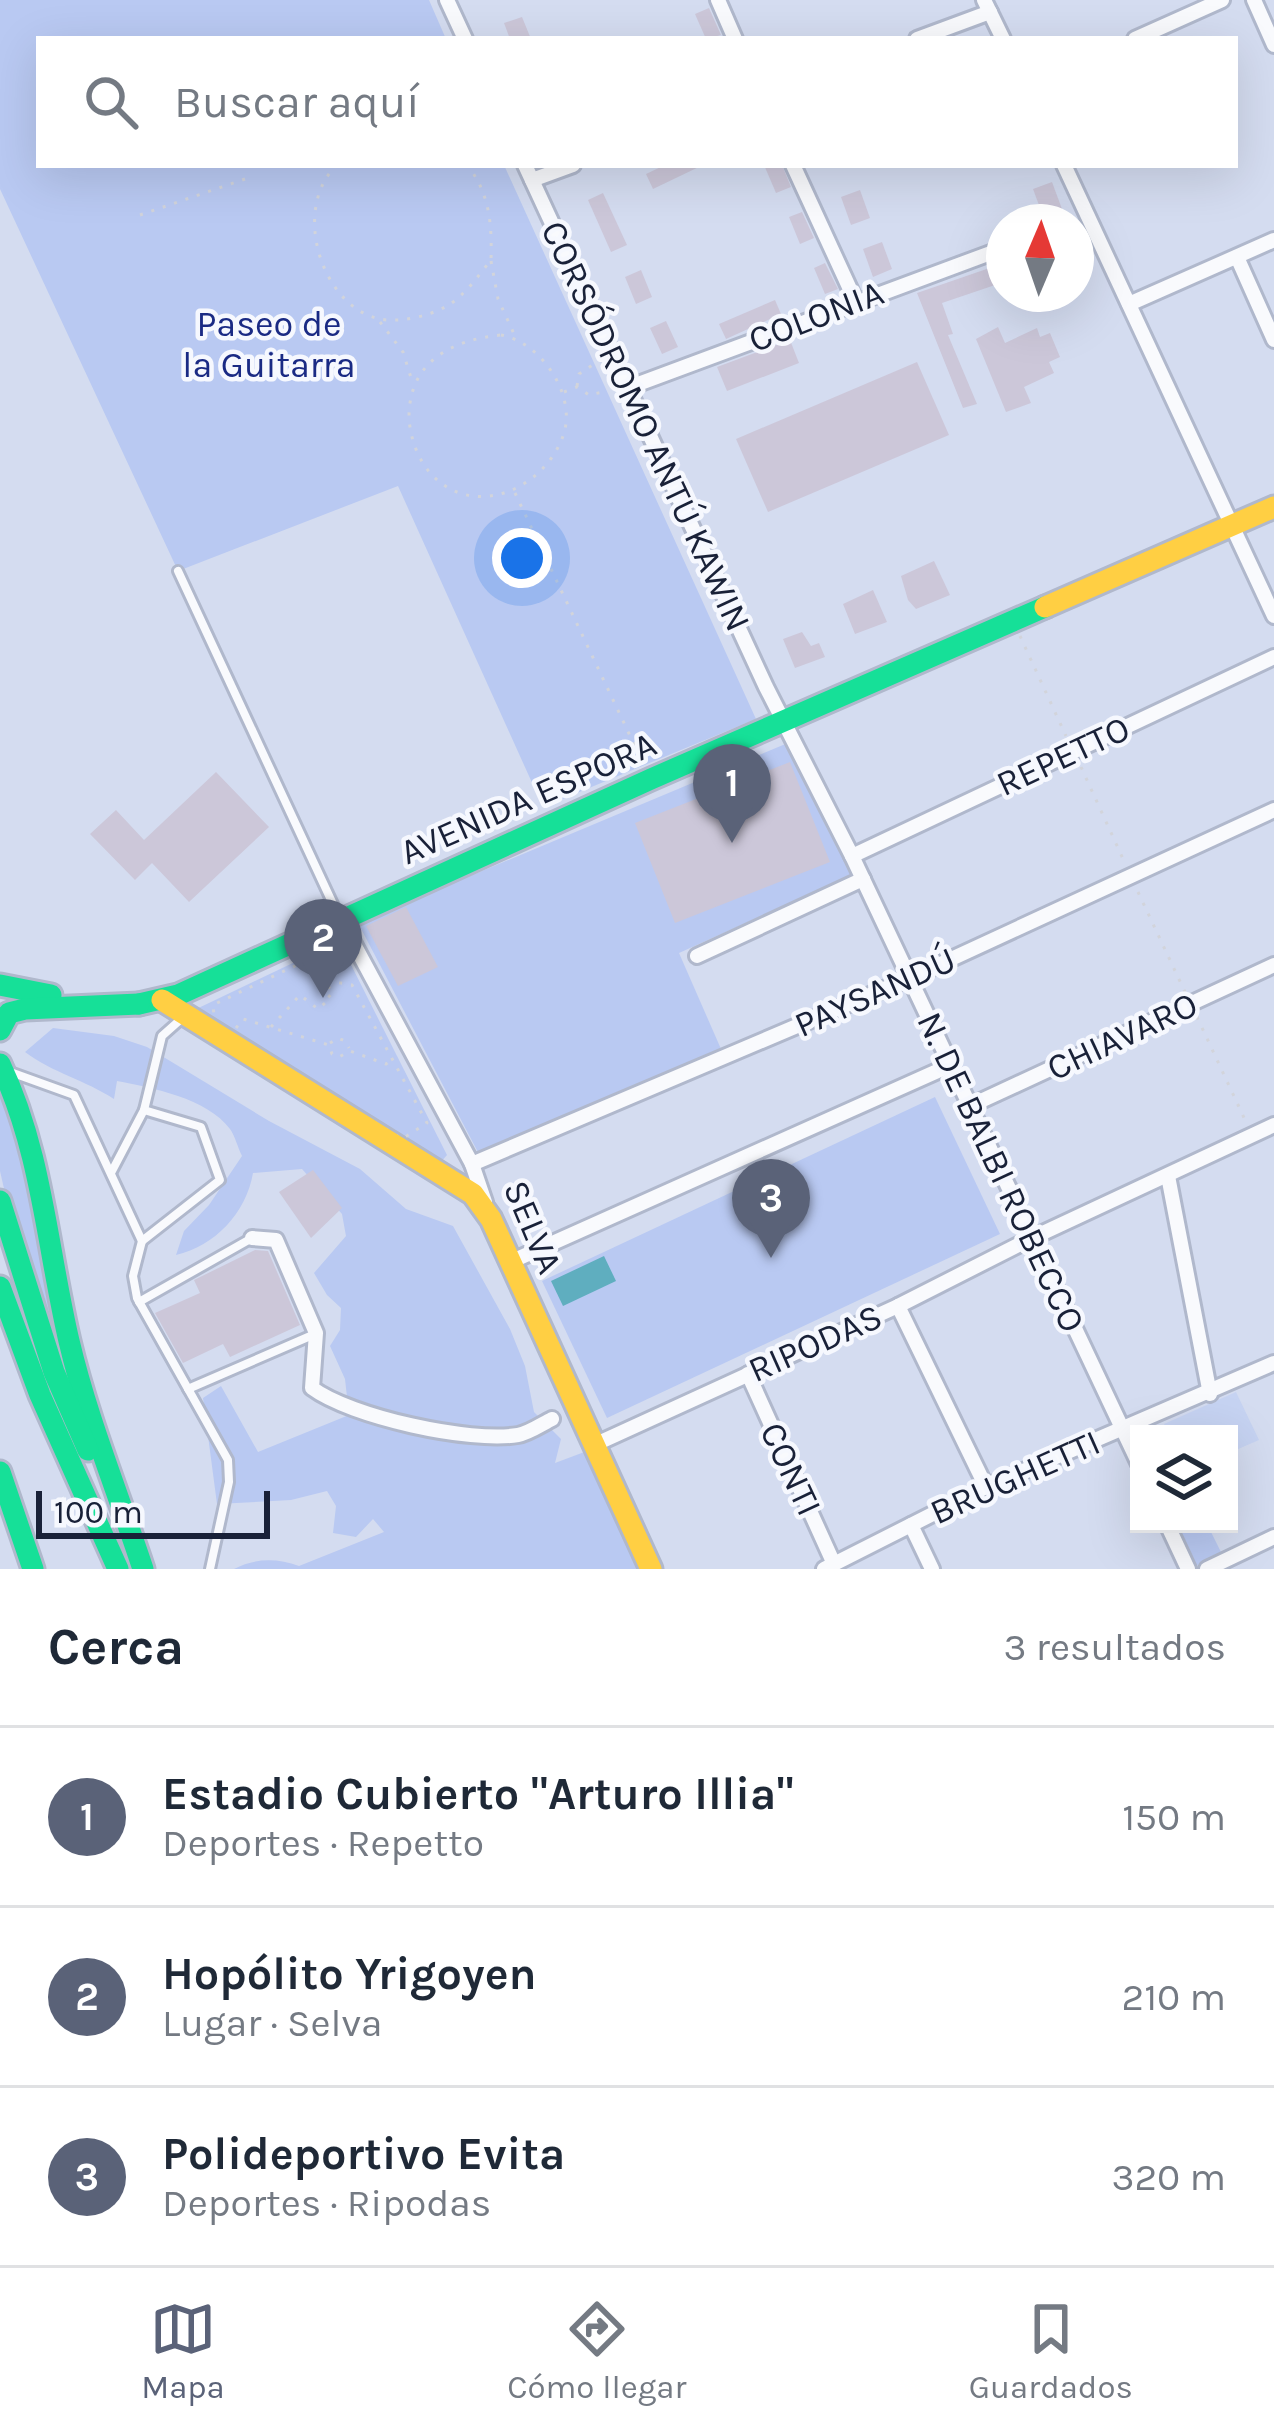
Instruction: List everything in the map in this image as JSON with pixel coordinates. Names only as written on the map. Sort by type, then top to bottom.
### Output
[{"type":"main road","name":"AVENIDA ESPORA","points":[[150,1002],[1274,506]]},
{"type":"main road","points":[[0,985],[22,992],[150,1002],[184,1017],[453,1179],[473,1194],[491,1219]]},
{"type":"main road","points":[[0,1030],[9,1013],[25,1009],[150,1002]]},
{"type":"main road","points":[[2,1066],[33,1159],[69,1342],[142,1569]]},
{"type":"main road","points":[[0,1201],[54,1372],[142,1569]]},
{"type":"main road","name":"SELVA","points":[[491,1219],[651,1569]]},
{"type":"main road","points":[[0,1287],[54,1432],[118,1569]]},
{"type":"main road","points":[[54,1432],[97,1569]]},
{"type":"main road","points":[[0,1472],[33,1569]]},
{"type":"street","points":[[447,0],[464,36]]},
{"type":"street","points":[[718,0],[734,36]]},
{"type":"street","points":[[1142,36],[1222,0]]},
{"type":"street","points":[[1255,0],[1274,45]]},
{"type":"street","points":[[923,36],[987,6],[1002,36]]},
{"type":"street","name":"CORSÓDROMO ANTÚ KAWIN","points":[[526,168],[766,687]]},
{"type":"street","points":[[532,180],[565,168]]},
{"type":"street","points":[[794,168],[855,300]]},
{"type":"street","points":[[1065,168],[1077,204]]},
{"type":"street","points":[[1094,240],[1130,304],[1274,616]]},
{"type":"street","points":[[1130,304],[1274,240]]},
{"type":"street","name":"COLONIA","points":[[630,387],[986,254]]},
{"type":"street","points":[[1237,257],[1274,340]]},
{"type":"street","name":"REPETTO","points":[[852,856],[1274,657]]},
{"type":"street","name":"N. DE BALBI ROBECCO","points":[[766,687],[852,856],[1130,1445]]},
{"type":"street","name":"PAYSANDÚ","points":[[472,1164],[910,978],[1274,810]]},
{"type":"street","points":[[698,956],[863,879]]},
{"type":"street","name":"SELVA","points":[[340,918],[472,1164],[491,1219]]},
{"type":"street","name":"CHIAVARO","points":[[970,1106],[1274,965]]},
{"type":"street","points":[[510,1262],[951,1065]]},
{"type":"street","name":"RIPODAS","points":[[596,1444],[898,1306],[1274,1125]]},
{"type":"street","points":[[1168,1176],[1210,1394]]},
{"type":"street","points":[[251,1238],[276,1240],[316,1334],[312,1388],[332,1403],[443,1432],[520,1435],[552,1419]]},
{"type":"street","points":[[898,1306],[986,1487]]},
{"type":"street","name":"BRUGHETTI","points":[[829,1566],[986,1487],[1274,1364]]},
{"type":"street","name":"CONTI","points":[[748,1374],[829,1566]]},
{"type":"street","points":[[911,1525],[932,1569]]},
{"type":"street","points":[[1171,1533],[1188,1569]]},
{"type":"street","points":[[1207,1569],[1274,1538]]},
{"type":"lane","points":[[178,571],[340,918]]},
{"type":"lane","points":[[111,1175],[144,1110],[162,1036],[184,1017]]},
{"type":"lane","points":[[2,1066],[74,1095],[142,1241]]},
{"type":"lane","points":[[144,1110],[201,1127],[220,1180],[142,1241],[133,1276],[139,1302],[228,1460],[229,1482],[210,1569]]},
{"type":"lane","points":[[139,1302],[251,1238]]},
{"type":"lane","points":[[188,1389],[316,1334]]},
{"type":"path","points":[[334,168],[315,202],[312,231],[337,289],[378,319],[403,352],[412,382],[414,446],[433,476],[456,492],[515,493],[542,471],[564,433],[566,411],[550,369],[516,338],[498,299],[489,207],[469,168]]},
{"type":"path","points":[[140,214],[248,178]]},
{"type":"path","points":[[378,319],[398,320],[447,307],[491,260]]},
{"type":"path","points":[[412,382],[458,343],[501,335],[516,338]]},
{"type":"path","points":[[577,387],[579,374],[594,364]]},
{"type":"path","points":[[562,392],[577,387]]},
{"type":"path","points":[[577,387],[589,395],[607,391]]},
{"type":"path","points":[[515,493],[651,778]]},
{"type":"path","points":[[322,953],[335,982],[352,985],[392,1059],[427,1123],[402,1139],[215,1026],[213,1005],[322,953]]},
{"type":"path","points":[[271,1028],[300,995],[318,1010],[331,998],[325,992],[334,983]]},
{"type":"path","points":[[230,1035],[243,1019],[329,1045]]},
{"type":"path","points":[[329,1045],[338,1038],[350,1052]]},
{"type":"path","points":[[329,1045],[339,1057],[350,1052],[386,1064],[392,1059]]},
{"type":"shaded area","points":[[604,1256],[616,1281],[563,1306],[551,1281]]},
{"type":"shaded area","points":[[1236,1392],[1259,1440],[1238,1449],[1238,1425],[1164,1424]]},
{"type":"green space","name":"Paseo de la Guitarra","points":[[0,0],[429,0],[445,36],[36,36],[36,168],[505,168],[756,719],[543,807],[398,486],[178,571],[0,189]]},
{"type":"green space","points":[[795,740],[855,874],[679,953],[721,1049],[480,1156],[358,923]]},
{"type":"green space","points":[[339,941],[447,1155],[440,1163],[188,1013]]},
{"type":"green space","points":[[53,1028],[114,1036],[147,1047],[360,1169],[406,1209],[453,1226],[510,1329],[525,1366],[534,1412],[561,1439],[555,1463],[587,1451],[641,1569],[234,1569],[266,1560],[299,1566],[384,1532],[373,1519],[356,1537],[333,1533],[336,1506],[327,1491],[291,1500],[217,1504],[203,1398],[221,1386],[258,1452],[349,1415],[345,1379],[330,1346],[340,1330],[341,1308],[314,1273],[346,1236],[342,1214],[302,1169],[253,1173],[244,1201],[226,1226],[204,1244],[176,1255],[184,1231],[209,1205],[242,1156],[232,1132],[208,1109],[178,1096],[117,1081],[114,1099],[25,1052]]},
{"type":"green space","points":[[0,1080],[99,1456],[5,1193],[0,1171]]},
{"type":"green space","points":[[935,1097],[1000,1234],[607,1418],[542,1281]]},
{"type":"green space","points":[[1181,1533],[1212,1533],[1221,1552],[1196,1566]]},
{"type":"building","points":[[709,8],[721,35],[705,36],[695,14]]},
{"type":"building","points":[[522,17],[530,36],[509,36],[504,23]]},
{"type":"building","points":[[659,168],[697,168],[653,189],[646,174]]},
{"type":"building","points":[[765,168],[783,168],[791,187],[776,193]]},
{"type":"building","points":[[1052,182],[1060,204],[1039,204],[1033,189]]},
{"type":"building","points":[[860,190],[870,218],[851,225],[841,197]]},
{"type":"building","points":[[603,193],[627,245],[611,252],[588,200]]},
{"type":"building","points":[[802,212],[814,238],[800,244],[789,217]]},
{"type":"building","points":[[882,242],[892,269],[873,277],[863,249]]},
{"type":"building","points":[[825,263],[838,289],[825,294],[814,268]]},
{"type":"building","points":[[986,269],[986,288],[942,303],[953,334],[948,335],[977,404],[963,408],[917,293]]},
{"type":"building","points":[[641,270],[652,297],[636,304],[625,277]]},
{"type":"building","points":[[775,300],[781,314],[726,339],[719,324]]},
{"type":"building","points":[[666,321],[678,347],[662,354],[650,328]]},
{"type":"building","points":[[998,327],[1005,343],[1037,328],[1040,337],[1050,333],[1060,357],[1049,362],[1054,373],[1024,387],[1031,403],[1006,412],[976,339]]},
{"type":"building","points":[[790,340],[799,363],[727,391],[717,367]]},
{"type":"building","points":[[917,362],[949,435],[768,512],[736,439]]},
{"type":"building","points":[[934,561],[950,595],[916,609],[901,576]]},
{"type":"building","points":[[873,590],[887,622],[855,634],[843,604]]},
{"type":"building","points":[[802,632],[811,646],[819,643],[825,657],[795,668],[783,639]]},
{"type":"building","points":[[790,762],[830,862],[675,923],[635,823]]},
{"type":"building","points":[[216,772],[269,827],[189,902],[152,863],[135,880],[90,834],[116,810],[144,840]]},
{"type":"building","points":[[406,907],[438,967],[398,986],[366,926]]},
{"type":"building","points":[[313,1170],[342,1208],[311,1238],[279,1192]]},
{"type":"building","points":[[255,1250],[268,1251],[300,1325],[230,1357],[223,1344],[183,1363],[155,1313],[200,1293],[194,1280]]},
{"type":"traffic: fast","points":[[139,1004],[178,995],[651,779],[1045,607]]},
{"type":"traffic: fast","points":[[0,985],[51,995]]},
{"type":"traffic: fast","points":[[0,1030],[9,1013],[25,1009],[139,1004]]},
{"type":"traffic: fast","points":[[0,1064],[34,1166],[76,1370],[143,1569]]},
{"type":"traffic: fast","points":[[0,1201],[54,1372],[88,1450]]},
{"type":"traffic: fast","points":[[0,1287],[40,1395],[118,1569]]},
{"type":"traffic: fast","points":[[0,1472],[33,1569]]},
{"type":"traffic: slow","points":[[1045,607],[1274,507]]},
{"type":"traffic: slow","points":[[162,1000],[473,1194],[491,1219],[651,1569]]},
{"type":"place","name":"Estadio Cubierto \"Arturo Illia\"","points":[[732,843]]},
{"type":"place","name":"Hopólito Yrigoyen","points":[[323,998]]},
{"type":"place","name":"Polideportivo Evita","points":[[771,1258]]}]
